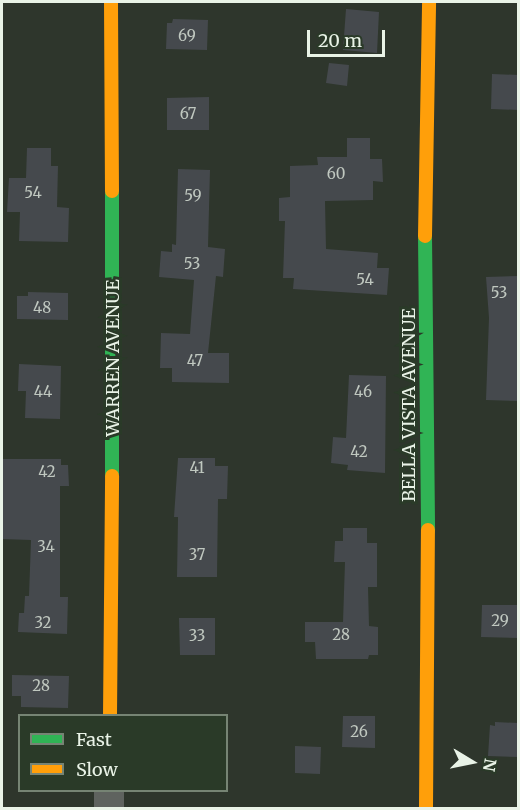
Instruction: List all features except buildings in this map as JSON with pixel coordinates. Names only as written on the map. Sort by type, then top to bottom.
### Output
[{"type":"street","name":"WARREN AVENUE","points":[[110,714],[113,417],[111,2]]},
{"type":"street","name":"BELLA VISTA AVENUE","points":[[426,808],[429,422],[425,215],[429,2]]},
{"type":"street","points":[[109,792],[109,808]]},
{"type":"traffic: fast","points":[[112,191],[112,476]]},
{"type":"traffic: fast","points":[[425,236],[428,530]]},
{"type":"traffic: slow","points":[[111,2],[112,191]]},
{"type":"traffic: slow","points":[[425,236],[429,2]]},
{"type":"traffic: slow","points":[[110,714],[112,476]]},
{"type":"traffic: slow","points":[[426,808],[428,530]]}]
